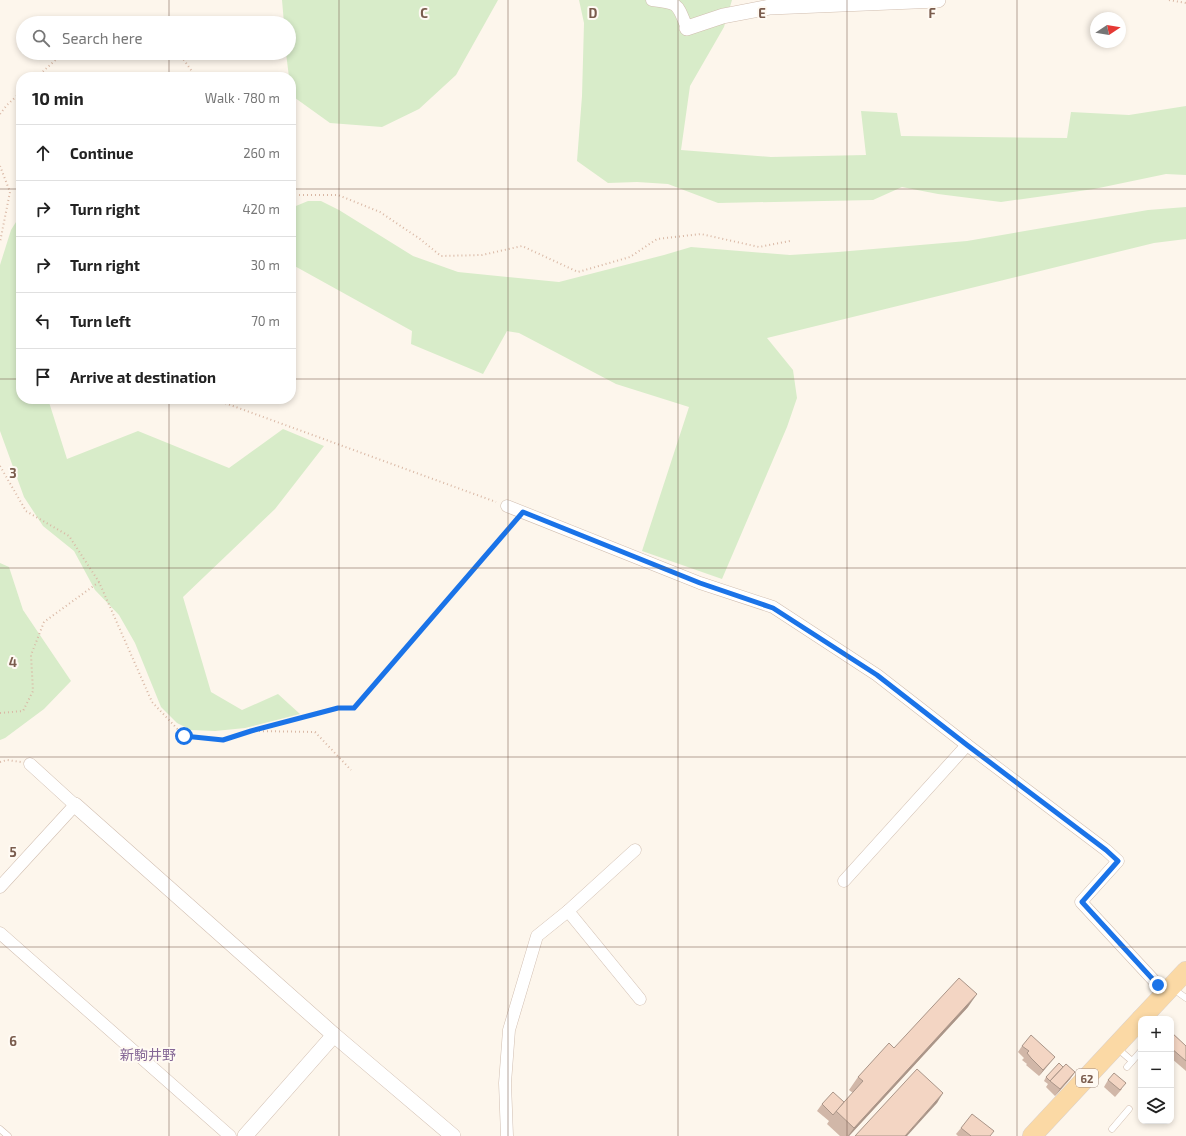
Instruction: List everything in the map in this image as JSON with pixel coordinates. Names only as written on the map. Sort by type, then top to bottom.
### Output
[{"type":"main road","name":"62","points":[[1144,1016],[1186,971]]},
{"type":"main road","name":"62","points":[[1032,1136],[1138,1022]]},
{"type":"street","points":[[652,0],[670,2],[679,8],[688,28],[723,16],[770,7],[938,0]]},
{"type":"street","points":[[507,506],[700,583],[773,608],[877,675],[1106,850],[1118,861],[1082,902],[1158,985],[1168,989]]},
{"type":"street","points":[[844,881],[967,745]]},
{"type":"street","points":[[30,764],[334,1035],[453,1136]]},
{"type":"street","points":[[0,887],[75,805]]},
{"type":"street","points":[[507,1136],[505,1084],[509,1030],[537,936],[568,911],[635,850]]},
{"type":"street","points":[[568,911],[640,999]]},
{"type":"street","points":[[0,933],[230,1136]]},
{"type":"street","points":[[245,1136],[334,1035]]},
{"type":"lane","points":[[1168,989],[1186,998]]},
{"type":"lane","points":[[1116,1047],[1132,1061]]},
{"type":"lane","points":[[1127,1067],[1140,1052]]},
{"type":"lane","points":[[1112,1129],[1129,1108]]},
{"type":"lane","points":[[0,1129],[8,1136]]},
{"type":"path","points":[[1169,0],[1186,2]]},
{"type":"path","points":[[42,72],[55,60]]},
{"type":"path","points":[[185,60],[193,72]]},
{"type":"path","points":[[0,114],[16,97]]},
{"type":"path","points":[[0,166],[10,192],[0,242]]},
{"type":"path","points":[[296,195],[338,195],[380,212],[420,239],[441,256],[482,255],[522,246],[578,272],[630,256],[658,239],[701,234],[759,247],[790,241]]},
{"type":"path","points":[[228,404],[507,506]]},
{"type":"path","points":[[0,466],[26,512],[69,536],[99,582],[152,702],[184,736],[223,740],[338,708],[354,708],[523,512]]},
{"type":"path","points":[[0,713],[23,711],[33,691],[32,655],[44,622],[99,582]]},
{"type":"path","points":[[251,731],[315,732],[351,770]]},
{"type":"path","points":[[0,762],[7,760],[30,764]]},
{"type":"green space","points":[[282,0],[498,0],[456,75],[419,109],[382,127],[330,123],[296,99],[296,72],[288,72],[287,60],[296,60],[296,16],[283,16]]},
{"type":"green space","points":[[579,0],[732,0],[724,27],[690,86],[681,150],[771,157],[866,155],[861,111],[897,113],[901,136],[1067,138],[1071,112],[1129,115],[1186,106],[1186,175],[1166,174],[1094,189],[1001,202],[938,194],[902,187],[873,200],[718,203],[668,184],[637,182],[608,183],[577,161],[582,96],[584,23]]},
{"type":"green space","points":[[308,201],[321,201],[339,210],[413,256],[458,272],[559,282],[691,247],[790,255],[838,252],[967,241],[1148,210],[1186,207],[1186,239],[1154,243],[767,338],[793,370],[797,398],[787,427],[722,579],[642,551],[689,407],[616,384],[519,333],[507,331],[483,374],[411,344],[412,331],[296,267],[296,206]]},
{"type":"green space","points":[[16,222],[16,404],[50,404],[67,459],[138,431],[229,468],[283,429],[324,446],[275,509],[183,597],[211,692],[242,710],[278,694],[300,714],[245,728],[215,731],[191,730],[177,723],[161,707],[135,643],[119,615],[95,590],[74,551],[43,526],[24,497],[0,431],[0,265],[11,230]]},
{"type":"green space","points":[[0,563],[9,567],[23,610],[71,681],[44,709],[5,738],[0,740]]},
{"type":"building","points":[[959,978],[977,994],[854,1128],[836,1111],[863,1081],[858,1077],[889,1043],[894,1048]]},
{"type":"building","points":[[1031,1035],[1055,1057],[1043,1070],[1027,1053],[1029,1051],[1022,1046]]},
{"type":"building","points":[[1174,1035],[1186,1046],[1186,1061],[1174,1051]]},
{"type":"building","points":[[1059,1063],[1063,1067],[1050,1081],[1046,1077]]},
{"type":"building","points":[[1066,1064],[1075,1072],[1060,1089],[1050,1081]]},
{"type":"building","points":[[917,1069],[943,1093],[905,1136],[855,1136]]},
{"type":"building","points":[[1114,1073],[1126,1083],[1120,1090],[1108,1080]]},
{"type":"building","points":[[833,1092],[844,1102],[833,1115],[822,1104]]},
{"type":"building","points":[[972,1114],[994,1131],[990,1136],[971,1136],[961,1128]]},
{"type":"district","name":"新駒井野","points":[[148,1054]]},
{"type":"route","points":[[184,736],[223,740],[338,708],[354,708],[523,512],[700,583],[773,608],[877,675],[1106,850],[1118,861],[1082,902],[1158,985]]}]
